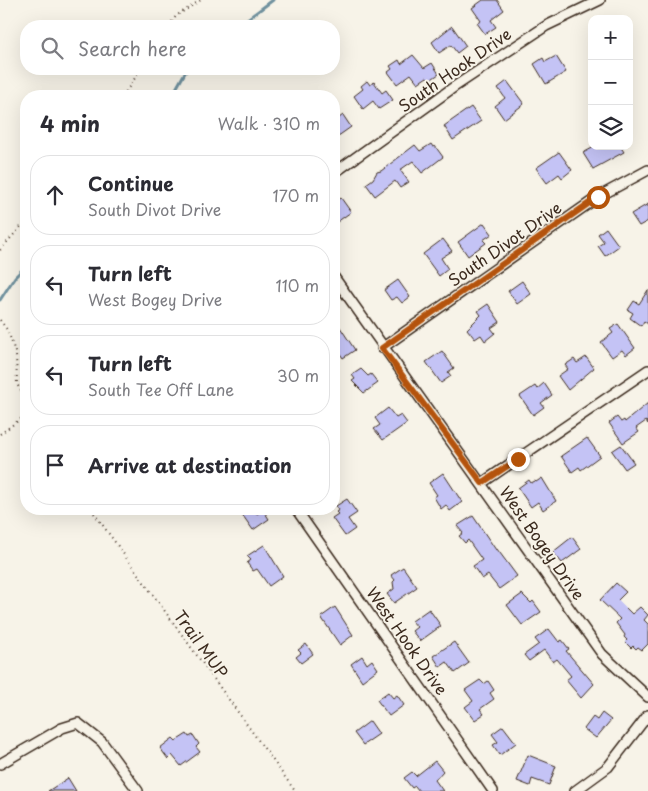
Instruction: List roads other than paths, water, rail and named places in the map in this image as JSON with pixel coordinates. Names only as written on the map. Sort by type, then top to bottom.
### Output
[{"type":"street","name":"South Hook Drive","points":[[340,169],[454,87],[546,26],[600,0]]},
{"type":"street","name":"South Divot Drive","points":[[382,348],[598,197],[648,170]]},
{"type":"street","name":"West Bogey Drive","points":[[340,286],[382,348],[482,483],[602,654],[648,697]]},
{"type":"street","points":[[482,483],[648,370]]},
{"type":"street","name":"West Hook Drive","points":[[300,515],[493,791]]},
{"type":"street","points":[[575,791],[608,768],[648,716]]},
{"type":"street","points":[[0,764],[62,728],[78,723],[102,742],[138,791]]},
{"type":"waterway","points":[[246,20],[273,0]]},
{"type":"waterway","points":[[175,90],[184,75]]},
{"type":"waterway","points":[[0,300],[20,272]]}]
